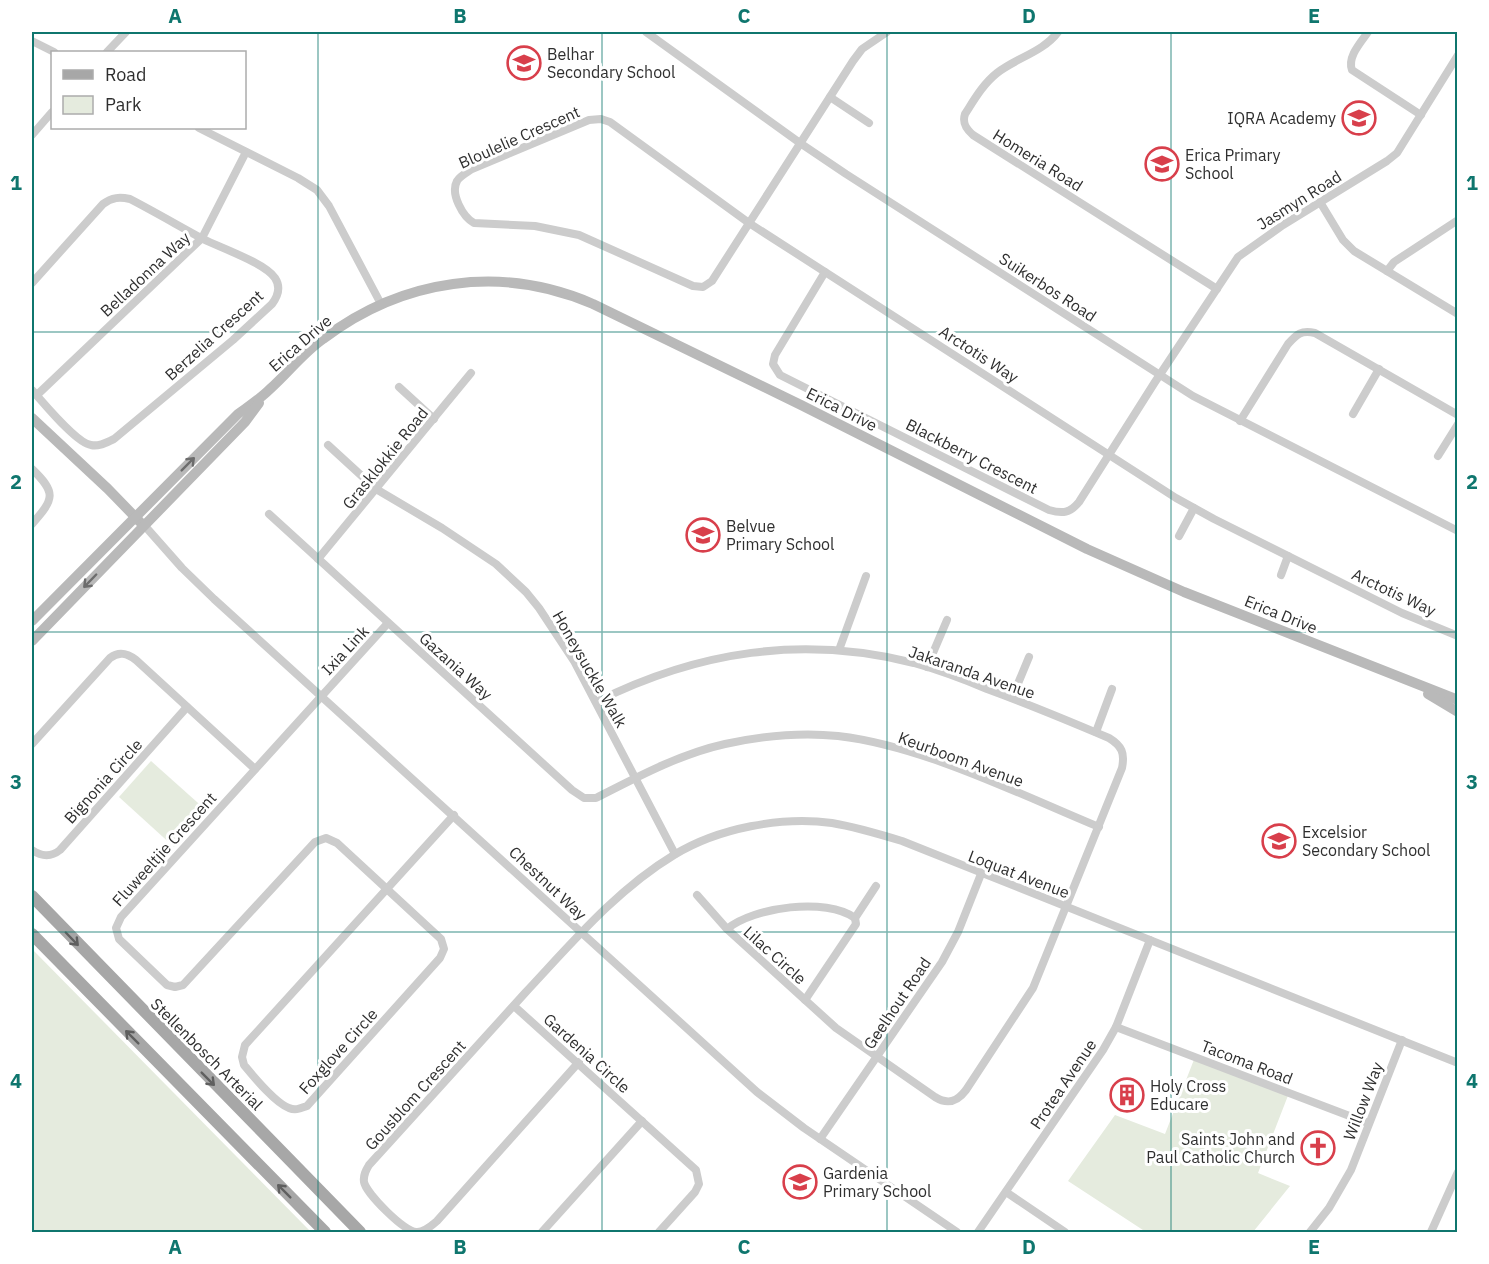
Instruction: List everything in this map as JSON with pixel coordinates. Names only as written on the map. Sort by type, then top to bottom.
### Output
[{"type":"main road","name":"Erica Drive","points":[[32,641],[238,414],[268,391],[320,341],[359,315],[415,291],[441,285],[486,282],[537,286],[580,298],[801,405],[1098,554],[1184,592],[1458,700]]},
{"type":"main road","points":[[32,418],[140,521]]},
{"type":"main road","name":"Erica Drive","points":[[32,621],[140,521]]},
{"type":"main road","name":"Erica Drive","points":[[1410,682],[1458,712]]},
{"type":"main road","name":"Stellenbosch Arterial","points":[[32,897],[360,1233]]},
{"type":"main road","points":[[32,934],[325,1233]]},
{"type":"street","points":[[108,51],[126,32]]},
{"type":"street","name":"Suikerbos Road","points":[[646,32],[800,143],[1212,407],[1458,531]]},
{"type":"street","name":"Bloulelie Crescent","points":[[749,223],[616,126],[601,119],[589,120],[472,169],[457,180],[455,187],[456,198],[463,213],[468,220],[474,223],[535,226],[579,235],[693,286],[703,287],[712,281],[853,61],[876,34],[887,32]]},
{"type":"street","name":"Homeria Road","points":[[1058,32],[1048,43],[996,74],[965,114],[967,129],[973,135],[1217,289]]},
{"type":"street","points":[[1368,32],[1352,57],[1350,65],[1352,70],[1421,115]]},
{"type":"street","points":[[32,41],[52,51]]},
{"type":"street","name":"Jasmyn Road","points":[[1109,454],[1239,257],[1261,239],[1397,153],[1458,55]]},
{"type":"street","points":[[830,97],[869,123]]},
{"type":"street","points":[[32,135],[51,113]]},
{"type":"street","points":[[201,129],[317,190],[329,206],[381,304]]},
{"type":"street","name":"Belladonna Way","points":[[34,393],[202,238],[246,152]]},
{"type":"street","name":"Berzelia Crescent","points":[[32,283],[103,204],[120,197],[130,199],[266,269],[276,280],[278,286],[276,298],[262,314],[114,439],[105,443],[90,446],[84,442],[34,393]]},
{"type":"street","points":[[1320,202],[1348,246],[1458,314]]},
{"type":"street","points":[[1387,271],[1394,262],[1458,220]]},
{"type":"street","name":"Arctotis Way","points":[[749,223],[1194,508],[1402,613],[1458,636]]},
{"type":"street","name":"Blackberry Crescent","points":[[825,272],[775,355],[773,364],[780,375],[1059,513],[1072,509],[1079,502],[1109,454]]},
{"type":"street","points":[[1240,421],[1288,344],[1303,331],[1315,333],[1458,415]]},
{"type":"street","points":[[1353,414],[1379,369]]},
{"type":"street","name":"Grasklokkie Road","points":[[318,560],[471,372]]},
{"type":"street","points":[[399,387],[434,419]]},
{"type":"street","points":[[1438,456],[1458,424]]},
{"type":"street","name":"Honeysuckle Walk","points":[[328,445],[376,489],[473,548],[496,564],[518,584],[559,636],[675,854]]},
{"type":"street","points":[[32,469],[48,486],[51,497],[48,505],[32,524]]},
{"type":"street","points":[[1179,536],[1194,508]]},
{"type":"street","name":"Gazania Way","points":[[269,514],[572,790],[584,798],[596,798],[636,778]]},
{"type":"street","name":"Chestnut Way","points":[[140,521],[190,576],[757,1092],[820,1139],[957,1233]]},
{"type":"street","points":[[1281,575],[1288,556]]},
{"type":"street","points":[[839,650],[866,576]]},
{"type":"street","points":[[927,667],[947,620]]},
{"type":"street","name":"Ixia Link","points":[[322,695],[388,623]]},
{"type":"street","name":"Jakaranda Avenue","points":[[596,702],[653,677],[693,663],[737,654],[785,650],[839,650],[859,652],[927,667],[1012,698],[1114,741],[1123,750],[1125,757],[1099,826]]},
{"type":"street","points":[[32,744],[110,658],[118,653],[130,656],[255,769]]},
{"type":"street","points":[[1012,698],[1029,657]]},
{"type":"street","points":[[1096,732],[1112,689]]},
{"type":"street","name":"Fluweeltjie Crescent","points":[[322,695],[121,917],[117,928],[119,939],[166,985],[175,987],[183,985],[315,842],[326,838],[338,843],[387,889]]},
{"type":"street","name":"Bignonia Circle","points":[[32,850],[47,856],[60,850],[187,707]]},
{"type":"street","name":"Keurboom Avenue","points":[[636,778],[691,754],[723,744],[778,735],[838,736],[902,749],[1099,826]]},
{"type":"street","name":"Foxglove Circle","points":[[387,889],[441,939],[444,949],[440,958],[307,1106],[297,1110],[289,1108],[280,1103],[244,1065],[242,1057],[245,1045],[454,815]]},
{"type":"street","name":"Loquat Avenue","points":[[582,933],[630,887],[675,854],[722,834],[756,826],[780,822],[830,823],[855,827],[902,841],[1458,1063]]},
{"type":"street","points":[[1067,907],[1099,826]]},
{"type":"street","name":"Geelhout Road","points":[[820,1139],[950,948],[981,874]]},
{"type":"street","name":"Lilac Circle","points":[[805,1000],[856,924],[855,918],[876,886]]},
{"type":"street","name":"Lilac Circle","points":[[697,895],[727,929],[836,1028],[940,1100],[952,1102],[966,1090],[1034,988],[1067,907]]},
{"type":"street","name":"Lilac Circle","points":[[727,929],[748,916],[785,908],[818,908],[847,912],[855,918]]},
{"type":"street","name":"Gousblom Crescent","points":[[579,1062],[437,1221],[425,1230],[418,1233],[403,1227],[367,1189],[364,1183],[366,1170],[582,933]]},
{"type":"street","name":"Protea Avenue","points":[[978,1233],[1103,1050],[1116,1027],[1150,940]]},
{"type":"street","name":"Gardenia Circle","points":[[514,1006],[579,1062],[696,1170],[699,1184],[695,1192],[659,1233]]},
{"type":"street","name":"Tacoma Road","points":[[1116,1027],[1368,1124]]},
{"type":"street","name":"Willow Way","points":[[1310,1233],[1351,1170],[1402,1040]]},
{"type":"street","points":[[542,1233],[642,1121]]},
{"type":"street","points":[[1431,1233],[1458,1172]]},
{"type":"street","points":[[1006,1192],[1065,1233]]},
{"type":"green space","points":[[151,761],[207,811],[174,847],[119,797]]},
{"type":"green space","points":[[32,949],[311,1232],[32,1232]]},
{"type":"green space","points":[[1195,1057],[1289,1093],[1258,1173],[1290,1186],[1253,1232],[1146,1232],[1068,1181],[1115,1115],[1165,1134]]},
{"type":"place","name":"Belhar Secondary School","points":[[524,63]]},
{"type":"place","name":"IQRA Academy","points":[[1359,118]]},
{"type":"place","name":"Erica Primary School","points":[[1162,164]]},
{"type":"place","name":"Belvue Primary School","points":[[703,535]]},
{"type":"place","name":"Excelsior Secondary School","points":[[1279,841]]},
{"type":"place","name":"Holy Cross Educare","points":[[1127,1095]]},
{"type":"place","name":"Saints John and Paul Catholic Church","points":[[1318,1148]]},
{"type":"place","name":"Gardenia Primary School","points":[[800,1182]]}]
